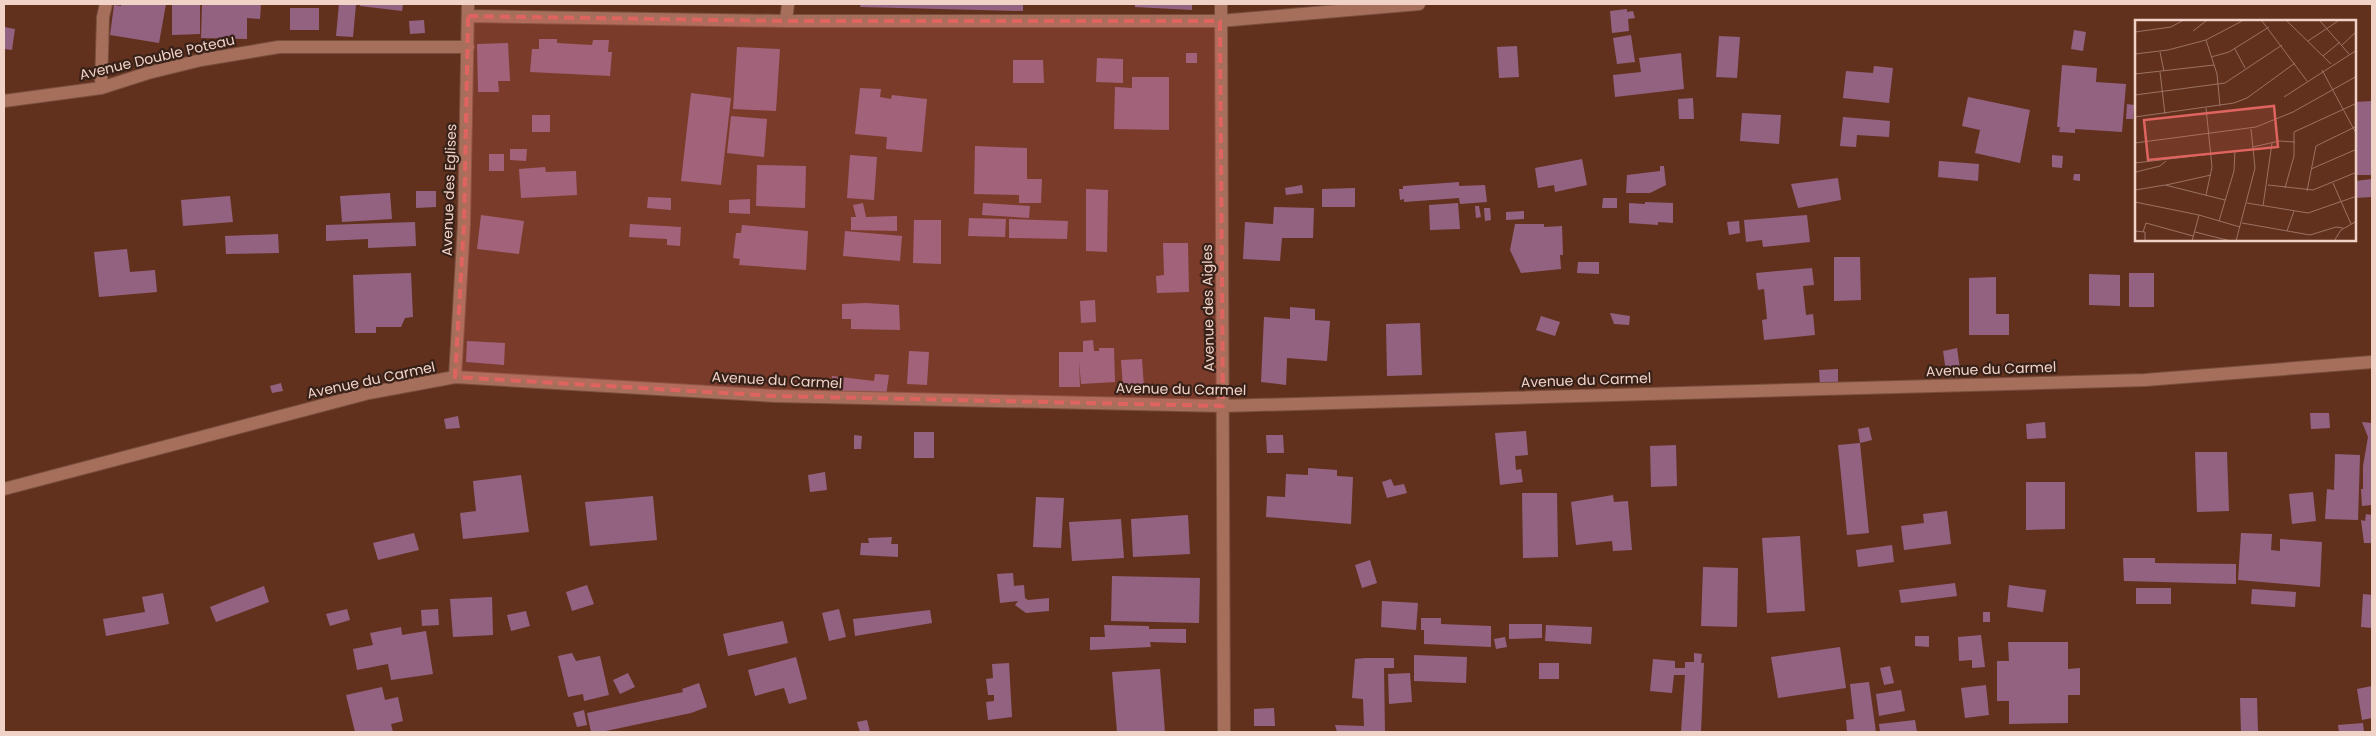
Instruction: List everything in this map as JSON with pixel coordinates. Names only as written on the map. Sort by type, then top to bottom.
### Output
[{"type":"street","points":[[101,88],[103,18],[106,4]]},
{"type":"street","points":[[786,22],[788,4]]},
{"type":"street","name":"Avenue des Aigles","points":[[1220,4],[1224,406],[1224,732]]},
{"type":"street","points":[[468,10],[786,22],[1220,21],[1419,4]]},
{"type":"street","name":"Avenue des Eglises","points":[[455,377],[464,224],[468,10]]},
{"type":"street","name":"Avenue Double Poteau","points":[[4,101],[101,88],[148,73],[201,60],[279,48],[468,47]]},
{"type":"street","name":"Avenue du Carmel","points":[[4,489],[369,393],[455,377],[786,396],[1224,406],[2145,380],[2372,362]]},
{"type":"highlighted area","points":[[468,16],[786,21],[1220,21],[1223,406],[776,396],[455,377],[464,224]]},
{"type":"building","points":[[121,4],[166,4],[159,43],[110,35],[114,5],[121,6]]},
{"type":"building","points":[[172,4],[200,4],[200,34],[172,35]]},
{"type":"building","points":[[202,4],[261,4],[260,19],[247,18],[247,39],[201,38]]},
{"type":"building","points":[[339,4],[356,4],[353,37],[336,36]]},
{"type":"building","points":[[360,4],[403,4],[402,11],[360,6]]},
{"type":"building","points":[[861,4],[1023,4],[1023,11],[860,7]]},
{"type":"building","points":[[1135,4],[1192,4],[1192,10],[1135,7]]},
{"type":"building","points":[[290,8],[319,8],[319,30],[290,30]]},
{"type":"building","points":[[1627,9],[1627,12],[1633,11],[1635,18],[1628,19],[1629,31],[1612,33],[1610,11]]},
{"type":"building","points":[[424,20],[425,33],[410,34],[409,21]]},
{"type":"building","points":[[4,27],[15,29],[12,50],[4,49]]},
{"type":"building","points":[[2074,30],[2086,32],[2083,51],[2071,49]]},
{"type":"building","points":[[1631,35],[1635,62],[1617,64],[1613,38]]},
{"type":"building","points":[[1719,36],[1740,37],[1737,78],[1716,77]]},
{"type":"building","points":[[539,39],[557,39],[557,43],[592,45],[593,40],[609,40],[608,52],[612,52],[610,76],[530,72],[532,49],[539,49]]},
{"type":"building","points":[[508,43],[510,81],[498,81],[499,92],[478,92],[477,44]]},
{"type":"building","points":[[1517,46],[1519,77],[1499,78],[1497,47]]},
{"type":"building","points":[[737,47],[780,49],[776,111],[733,109]]},
{"type":"building","points":[[1186,53],[1197,53],[1197,63],[1186,63]]},
{"type":"building","points":[[1681,53],[1684,89],[1615,97],[1613,75],[1641,72],[1639,58]]},
{"type":"building","points":[[1097,58],[1123,59],[1123,83],[1096,82]]},
{"type":"building","points":[[1013,60],[1043,60],[1044,83],[1013,83]]},
{"type":"building","points":[[2062,65],[2097,68],[2096,82],[2126,84],[2122,132],[2075,129],[2075,133],[2059,132],[2060,127],[2057,127]]},
{"type":"building","points":[[1874,66],[1893,68],[1889,103],[1843,98],[1846,71],[1873,73]]},
{"type":"building","points":[[1132,77],[1169,77],[1169,130],[1114,129],[1115,87],[1132,88]]},
{"type":"building","points":[[860,88],[881,89],[880,97],[891,99],[892,95],[927,99],[922,152],[886,149],[887,137],[855,134]]},
{"type":"building","points":[[691,93],[731,98],[721,185],[681,181]]},
{"type":"building","points":[[1968,97],[2030,110],[2020,163],[1975,153],[1980,130],[1962,126]]},
{"type":"building","points":[[1693,98],[1694,119],[1679,119],[1678,99]]},
{"type":"building","points":[[2372,101],[2372,175],[2356,175],[2356,102]]},
{"type":"building","points":[[2127,104],[2134,105],[2133,119],[2126,119]]},
{"type":"building","points":[[1742,113],[1781,115],[1779,144],[1740,141]]},
{"type":"building","points":[[532,115],[550,115],[550,132],[532,132]]},
{"type":"building","points":[[731,116],[767,119],[764,157],[727,153]]},
{"type":"building","points":[[1843,117],[1890,121],[1889,137],[1857,135],[1856,147],[1840,146]]},
{"type":"building","points":[[975,146],[1027,148],[1027,179],[1042,179],[1041,203],[1019,203],[1019,195],[974,194]]},
{"type":"building","points":[[510,149],[527,149],[526,161],[510,160]]},
{"type":"building","points":[[489,154],[504,154],[504,171],[489,171]]},
{"type":"building","points":[[850,155],[877,157],[874,200],[847,198]]},
{"type":"building","points":[[2052,155],[2063,156],[2062,168],[2052,167]]},
{"type":"building","points":[[1582,159],[1587,185],[1555,192],[1554,185],[1538,188],[1535,168]]},
{"type":"building","points":[[1939,161],[1979,164],[1978,181],[1938,177]]},
{"type":"building","points":[[757,165],[806,166],[805,208],[756,206]]},
{"type":"building","points":[[1660,166],[1664,166],[1666,185],[1650,193],[1626,193],[1627,175],[1660,171]]},
{"type":"building","points":[[545,167],[546,172],[576,171],[577,195],[521,198],[519,169]]},
{"type":"building","points":[[2074,174],[2080,174],[2080,181],[2073,180]]},
{"type":"building","points":[[1838,178],[1841,200],[1798,208],[1791,184]]},
{"type":"building","points":[[2372,179],[2372,197],[2356,198],[2356,181]]},
{"type":"building","points":[[1459,182],[1459,186],[1485,185],[1487,202],[1460,204],[1459,198],[1404,202],[1404,199],[1400,200],[1399,189],[1403,189],[1403,186]]},
{"type":"building","points":[[1302,185],[1303,193],[1286,195],[1285,188]]},
{"type":"building","points":[[1355,188],[1355,207],[1322,207],[1322,189]]},
{"type":"building","points":[[1086,189],[1108,190],[1107,252],[1086,251]]},
{"type":"building","points":[[416,191],[436,191],[436,207],[416,208]]},
{"type":"building","points":[[390,193],[392,219],[342,222],[340,196]]},
{"type":"building","points":[[230,196],[233,222],[183,226],[181,200]]},
{"type":"building","points":[[648,197],[671,198],[671,210],[647,208]]},
{"type":"building","points":[[1603,198],[1617,198],[1617,208],[1602,208]]},
{"type":"building","points":[[750,199],[750,214],[729,213],[729,200]]},
{"type":"building","points":[[1645,202],[1673,203],[1673,223],[1658,222],[1658,225],[1629,223],[1629,203],[1645,204]]},
{"type":"building","points":[[863,203],[866,217],[897,216],[897,231],[851,230],[851,217],[856,217],[853,205]]},
{"type":"building","points":[[983,203],[1030,206],[1029,218],[982,215]]},
{"type":"building","points":[[1458,203],[1460,229],[1430,230],[1429,205]]},
{"type":"building","points":[[1475,206],[1479,206],[1481,217],[1476,218]]},
{"type":"building","points":[[1274,207],[1314,208],[1313,238],[1282,238],[1280,261],[1243,259],[1245,222],[1273,224]]},
{"type":"building","points":[[1484,208],[1490,208],[1491,220],[1485,221]]},
{"type":"building","points":[[1524,211],[1524,219],[1506,220],[1506,212]]},
{"type":"building","points":[[481,215],[524,221],[519,254],[477,249]]},
{"type":"building","points":[[1807,215],[1810,242],[1763,247],[1762,240],[1746,242],[1744,220]]},
{"type":"building","points":[[969,218],[1006,219],[1005,237],[968,236]]},
{"type":"building","points":[[1009,219],[1068,221],[1067,239],[1009,238]]},
{"type":"building","points":[[914,220],[941,220],[941,264],[913,263]]},
{"type":"building","points":[[1739,221],[1740,233],[1729,235],[1727,222]]},
{"type":"building","points":[[415,222],[416,246],[368,248],[368,239],[326,241],[326,225]]},
{"type":"building","points":[[630,224],[681,227],[680,246],[667,245],[667,239],[629,237]]},
{"type":"building","points":[[1515,224],[1544,224],[1544,227],[1562,226],[1563,255],[1560,255],[1561,269],[1521,273],[1510,250]]},
{"type":"building","points":[[742,225],[808,231],[806,270],[739,265],[740,259],[733,258],[736,233],[741,233]]},
{"type":"building","points":[[845,231],[902,236],[900,261],[843,256]]},
{"type":"building","points":[[278,234],[279,253],[226,254],[225,236]]},
{"type":"building","points":[[1163,243],[1188,243],[1189,292],[1157,293],[1156,276],[1164,275]]},
{"type":"building","points":[[127,249],[130,272],[155,270],[157,292],[99,297],[94,252]]},
{"type":"building","points":[[1834,257],[1860,257],[1861,300],[1834,301]]},
{"type":"building","points":[[1578,262],[1599,262],[1599,274],[1577,273]]},
{"type":"building","points":[[1812,268],[1814,285],[1803,286],[1806,315],[1813,314],[1815,335],[1764,340],[1762,320],[1767,319],[1764,289],[1758,290],[1756,273]]},
{"type":"building","points":[[411,273],[413,317],[405,318],[401,327],[376,327],[376,333],[355,333],[353,275]]},
{"type":"building","points":[[2129,273],[2154,273],[2154,307],[2129,307]]},
{"type":"building","points":[[2089,274],[2120,275],[2120,306],[2089,305]]},
{"type":"building","points":[[1996,277],[1996,314],[2009,314],[2009,335],[1969,335],[1969,278]]},
{"type":"building","points":[[1095,300],[1096,322],[1081,323],[1080,301]]},
{"type":"building","points":[[842,304],[899,305],[900,330],[851,329],[851,319],[842,319]]},
{"type":"building","points":[[1290,307],[1315,309],[1315,320],[1330,321],[1327,361],[1287,358],[1286,385],[1261,382],[1264,317],[1290,319]]},
{"type":"building","points":[[1610,313],[1630,316],[1629,325],[1614,324]]},
{"type":"building","points":[[1541,316],[1560,322],[1555,336],[1536,330]]},
{"type":"building","points":[[1420,323],[1422,375],[1387,376],[1386,324]]},
{"type":"building","points":[[1093,340],[1094,351],[1099,351],[1099,348],[1114,348],[1115,382],[1081,384],[1079,361],[1080,387],[1059,387],[1059,352],[1083,352],[1083,341]]},
{"type":"building","points":[[467,341],[505,343],[504,365],[466,362]]},
{"type":"building","points":[[1957,348],[1961,376],[1947,378],[1943,351]]},
{"type":"building","points":[[909,351],[929,352],[927,385],[907,384]]},
{"type":"building","points":[[1142,359],[1144,387],[1123,388],[1121,360]]},
{"type":"building","points":[[1838,369],[1838,386],[1820,386],[1819,370]]},
{"type":"building","points":[[875,374],[889,375],[886,396],[831,391],[832,376],[874,381]]},
{"type":"building","points":[[281,383],[283,391],[272,393],[270,386]]},
{"type":"building","points":[[2310,413],[2329,413],[2330,428],[2311,429]]},
{"type":"building","points":[[458,416],[460,428],[446,429],[444,419]]},
{"type":"building","points":[[2045,422],[2046,438],[2027,439],[2026,424]]},
{"type":"building","points":[[2362,422],[2372,423],[2372,505],[2362,506],[2363,466],[2368,437]]},
{"type":"building","points":[[1869,427],[1872,440],[1860,443],[1858,429]]},
{"type":"building","points":[[1526,431],[1528,455],[1515,456],[1516,470],[1521,469],[1523,482],[1500,485],[1495,433]]},
{"type":"building","points":[[914,432],[934,432],[934,458],[914,458]]},
{"type":"building","points":[[854,435],[862,436],[861,449],[854,449]]},
{"type":"building","points":[[1266,435],[1283,435],[1284,453],[1267,453]]},
{"type":"building","points":[[1860,443],[1869,533],[1847,535],[1838,445]]},
{"type":"building","points":[[1676,445],[1677,486],[1651,487],[1650,446]]},
{"type":"building","points":[[2195,452],[2227,452],[2229,511],[2197,512]]},
{"type":"building","points":[[2335,454],[2360,455],[2358,520],[2325,519],[2327,489],[2334,490]]},
{"type":"building","points":[[1308,468],[1337,470],[1337,476],[1353,477],[1351,524],[1266,517],[1267,496],[1285,497],[1286,474],[1308,475]]},
{"type":"building","points":[[825,472],[827,490],[810,492],[808,475]]},
{"type":"building","points":[[521,475],[529,532],[463,539],[460,513],[476,511],[473,481]]},
{"type":"building","points":[[1391,479],[1394,486],[1404,484],[1407,493],[1387,498],[1382,482]]},
{"type":"building","points":[[2026,482],[2065,482],[2065,529],[2026,530]]},
{"type":"building","points":[[2313,492],[2316,521],[2292,524],[2289,494]]},
{"type":"building","points":[[1522,493],[1557,493],[1558,557],[1523,558]]},
{"type":"building","points":[[1613,495],[1614,502],[1628,501],[1632,550],[1613,551],[1612,541],[1576,545],[1571,502]]},
{"type":"building","points":[[653,496],[657,540],[590,546],[585,502]]},
{"type":"building","points":[[1036,497],[1064,498],[1061,548],[1033,547]]},
{"type":"building","points":[[1947,511],[1951,544],[1904,550],[1901,526],[1924,523],[1923,514]]},
{"type":"building","points":[[2366,514],[2372,515],[2372,543],[2364,543],[2361,520],[2365,521]]},
{"type":"building","points":[[1188,515],[1190,554],[1133,557],[1131,519]]},
{"type":"building","points":[[1121,519],[1124,558],[1072,561],[1069,522]]},
{"type":"building","points":[[414,533],[419,550],[378,560],[373,543]]},
{"type":"building","points":[[2241,533],[2272,534],[2271,550],[2280,551],[2280,539],[2322,542],[2320,587],[2238,580]]},
{"type":"building","points":[[1800,536],[1805,611],[1767,613],[1762,538]]},
{"type":"building","points":[[892,537],[891,544],[898,544],[898,557],[860,555],[861,543],[869,543],[868,538]]},
{"type":"building","points":[[1892,545],[1894,562],[1858,567],[1856,550]]},
{"type":"building","points":[[2123,558],[2155,558],[2155,563],[2236,564],[2236,584],[2124,581]]},
{"type":"building","points":[[1370,560],[1377,583],[1362,588],[1355,565]]},
{"type":"building","points":[[1703,567],[1738,568],[1737,627],[1701,626]]},
{"type":"building","points":[[1013,573],[1014,586],[1024,585],[1025,598],[1028,600],[1049,598],[1049,611],[1026,613],[1015,605],[1018,601],[1000,603],[997,574]]},
{"type":"building","points":[[1112,576],[1200,578],[1199,623],[1111,621]]},
{"type":"building","points":[[1955,583],[1957,596],[1901,603],[1899,590]]},
{"type":"building","points":[[587,585],[594,604],[572,611],[566,592]]},
{"type":"building","points":[[2009,585],[2046,590],[2043,612],[2007,607]]},
{"type":"building","points":[[264,586],[269,602],[216,622],[210,607]]},
{"type":"building","points":[[2136,588],[2171,588],[2171,604],[2136,604]]},
{"type":"building","points":[[2252,589],[2296,592],[2295,607],[2251,604]]},
{"type":"building","points":[[163,593],[169,624],[106,636],[103,619],[145,612],[142,597]]},
{"type":"building","points":[[2363,594],[2372,595],[2372,628],[2361,627]]},
{"type":"building","points":[[492,597],[493,635],[453,637],[450,599]]},
{"type":"building","points":[[1382,601],[1418,603],[1416,630],[1381,627]]},
{"type":"building","points":[[347,609],[350,620],[330,626],[326,614]]},
{"type":"building","points":[[438,609],[439,625],[422,626],[421,610]]},
{"type":"building","points":[[839,609],[846,637],[829,641],[822,613]]},
{"type":"building","points":[[930,610],[932,623],[855,636],[853,619]]},
{"type":"building","points":[[526,611],[530,626],[511,631],[507,615]]},
{"type":"building","points":[[1983,612],[1990,612],[1990,622],[1983,622]]},
{"type":"building","points":[[1421,618],[1441,618],[1441,624],[1491,626],[1491,647],[1424,644],[1424,630],[1421,630]]},
{"type":"building","points":[[783,621],[788,643],[728,656],[723,634]]},
{"type":"building","points":[[1509,624],[1542,624],[1542,638],[1509,639]]},
{"type":"building","points":[[1104,625],[1149,626],[1149,629],[1186,629],[1186,643],[1150,642],[1151,647],[1090,650],[1090,637],[1105,637]]},
{"type":"building","points":[[1546,625],[1592,627],[1591,644],[1545,641]]},
{"type":"building","points":[[401,627],[402,635],[426,631],[433,674],[391,680],[388,664],[357,670],[353,649],[373,645],[370,633]]},
{"type":"building","points":[[1981,635],[1985,667],[1972,668],[1972,660],[1959,661],[1958,637]]},
{"type":"building","points":[[1915,636],[1929,636],[1929,647],[1915,646]]},
{"type":"building","points":[[1505,637],[1507,647],[1496,649],[1494,639]]},
{"type":"building","points":[[2008,642],[2068,642],[2068,669],[2080,668],[2080,695],[2068,695],[2068,723],[2009,724],[2009,701],[1997,701],[1997,661],[2009,661]]},
{"type":"building","points":[[1840,647],[1846,688],[1778,698],[1771,657]]},
{"type":"building","points":[[572,653],[576,661],[600,656],[609,695],[584,701],[583,694],[568,697],[558,656]]},
{"type":"building","points":[[1694,653],[1702,654],[1701,663],[1704,663],[1701,732],[1681,732],[1685,675],[1674,675],[1672,693],[1650,691],[1653,659],[1675,661],[1675,668],[1685,668],[1685,662],[1694,662]]},
{"type":"building","points":[[1414,655],[1467,657],[1466,683],[1414,681]]},
{"type":"building","points":[[796,657],[807,699],[789,704],[784,688],[755,696],[748,670]]},
{"type":"building","points":[[1394,658],[1394,668],[1384,668],[1385,732],[1337,732],[1335,725],[1364,726],[1363,699],[1352,698],[1355,659]]},
{"type":"building","points":[[1009,663],[1012,717],[988,720],[986,702],[994,701],[994,695],[988,695],[986,679],[993,678],[992,664]]},
{"type":"building","points":[[1539,663],[1559,663],[1559,679],[1539,679]]},
{"type":"building","points":[[1890,666],[1894,683],[1884,685],[1880,668]]},
{"type":"building","points":[[1160,669],[1165,732],[1117,732],[1112,672]]},
{"type":"building","points":[[628,673],[635,687],[620,694],[613,680]]},
{"type":"building","points":[[1410,673],[1412,702],[1389,704],[1388,674]]},
{"type":"building","points":[[1869,682],[1876,732],[1847,732],[1846,720],[1854,719],[1850,684]]},
{"type":"building","points":[[699,683],[707,707],[691,713],[601,732],[591,732],[587,713],[683,692],[682,689]]},
{"type":"building","points":[[1986,685],[1989,715],[1965,718],[1961,688]]},
{"type":"building","points":[[2372,686],[2372,718],[2362,720],[2357,689]]},
{"type":"building","points":[[382,687],[385,700],[398,697],[403,721],[391,724],[393,732],[355,732],[346,695]]},
{"type":"building","points":[[1901,690],[1905,711],[1879,716],[1876,694]]},
{"type":"building","points":[[2240,698],[2257,698],[2258,732],[2241,732]]},
{"type":"building","points":[[1274,708],[1275,726],[1254,726],[1254,709]]},
{"type":"building","points":[[584,710],[587,725],[577,727],[573,713]]},
{"type":"building","points":[[867,720],[870,732],[860,732],[857,722]]},
{"type":"building","points":[[1915,720],[1917,732],[1880,732],[1879,724]]},
{"type":"building","points":[[2363,723],[2364,732],[2339,732],[2338,725]]}]
